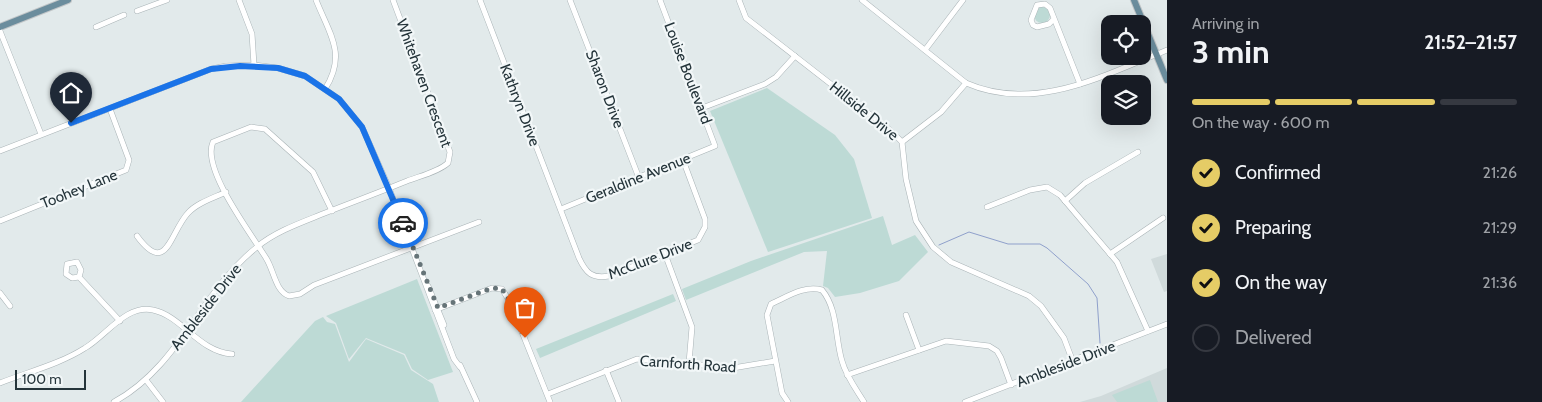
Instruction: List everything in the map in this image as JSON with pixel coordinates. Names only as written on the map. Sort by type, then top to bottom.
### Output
[{"type":"main road","points":[[0,27],[68,0]]},
{"type":"main road","points":[[1134,0],[1155,55],[1167,80]]},
{"type":"street","points":[[137,11],[167,0]]},
{"type":"street","points":[[239,0],[252,34],[254,66]]},
{"type":"street","points":[[316,0],[336,54],[335,71],[325,89]]},
{"type":"street","name":"Whitehaven Crescent","points":[[389,188],[444,166],[450,158],[450,152],[393,0]]},
{"type":"street","name":"Kathryn Drive","points":[[480,0],[561,209]]},
{"type":"street","name":"Sharon Drive","points":[[570,0],[639,178]]},
{"type":"street","name":"Louise Boulevard","points":[[660,0],[715,146]]},
{"type":"street","name":"Hillside Drive","points":[[739,0],[746,18],[890,130],[902,142],[906,179],[916,221],[933,247],[951,262],[1029,296],[1041,306],[1064,338],[1073,362]]},
{"type":"street","points":[[862,0],[966,83],[986,92],[1006,95],[1055,91],[1080,84],[1167,50]]},
{"type":"street","points":[[925,50],[963,0]]},
{"type":"street","points":[[1054,19],[1049,24],[1037,27],[1033,25],[1031,20],[1037,5],[1042,4],[1050,8],[1080,84]]},
{"type":"street","points":[[96,27],[124,15]]},
{"type":"street","points":[[0,31],[41,134]]},
{"type":"street","points":[[702,108],[765,84],[776,77],[795,56]]},
{"type":"street","points":[[0,151],[211,69],[226,66],[254,66],[278,68],[305,76],[339,99],[362,127],[389,188],[456,358],[477,402]]},
{"type":"street","points":[[902,142],[941,112],[966,83]]},
{"type":"street","name":"Toohey Lane","points":[[0,221],[126,170],[129,160],[110,109]]},
{"type":"street","points":[[332,211],[313,172],[272,133],[257,126],[244,129],[213,142],[211,148],[212,160],[237,216],[270,264],[280,289],[285,295],[294,296],[314,285],[480,222]]},
{"type":"street","name":"Geraldine Avenue","points":[[561,209],[715,146]]},
{"type":"street","points":[[1065,201],[1085,183],[1138,152]]},
{"type":"street","name":"McClure Drive","points":[[561,209],[579,258],[588,273],[593,277],[609,276],[665,254],[698,240],[705,227],[705,219],[683,160]]},
{"type":"street","points":[[987,207],[1030,190],[1047,187],[1065,201],[1117,262],[1148,331]]},
{"type":"street","name":"Ambleside Drive","points":[[114,402],[155,373],[188,332],[214,292],[234,268],[258,246],[300,223],[389,188]]},
{"type":"street","points":[[137,236],[144,246],[153,252],[164,251],[171,244],[176,228],[188,213],[226,192]]},
{"type":"street","points":[[1110,254],[1134,236],[1164,218]]},
{"type":"street","points":[[665,254],[692,327],[689,363]]},
{"type":"street","points":[[79,277],[120,321]]},
{"type":"street","points":[[436,309],[492,288],[502,289],[510,302],[550,402]]},
{"type":"street","points":[[788,402],[782,393],[766,315],[771,304],[806,289],[815,288],[822,290],[831,304],[841,360],[847,375],[864,402]]},
{"type":"street","points":[[0,292],[10,306]]},
{"type":"street","points":[[0,383],[84,349],[133,311],[153,310],[221,353],[232,354]]},
{"type":"street","points":[[906,315],[919,350]]},
{"type":"street","name":"Ambleside Drive","points":[[965,402],[1073,362],[1167,324]]},
{"type":"street","points":[[847,375],[946,341],[990,346],[1001,358],[1011,385]]},
{"type":"street","name":"Carnforth Road","points":[[548,394],[637,359],[734,368],[774,361]]},
{"type":"street","points":[[606,370],[619,402]]},
{"type":"street","points":[[146,380],[163,402]]},
{"type":"shaded area","points":[[1167,254],[1167,291],[1164,292],[1151,259]]},
{"type":"shaded area","points":[[1167,368],[1167,402],[1080,402],[1101,396]]},
{"type":"green space","points":[[1039,7],[1045,7],[1050,12],[1048,21],[1039,23],[1034,18],[1034,12]]},
{"type":"green space","points":[[767,88],[835,135],[854,159],[872,218],[768,252],[710,111]]},
{"type":"green space","points":[[883,216],[892,245],[915,235],[928,252],[899,281],[860,293],[835,297],[828,288],[823,286],[827,251],[804,252],[686,300],[682,289],[751,261]]},
{"type":"green space","points":[[417,279],[453,372],[428,380],[412,369],[405,354],[366,338],[349,359],[336,323],[326,316]]},
{"type":"green space","points":[[673,294],[676,301],[540,358],[536,349]]},
{"type":"green space","points":[[323,317],[327,322],[335,324],[349,362],[366,339],[404,355],[411,370],[433,384],[439,402],[241,402],[315,321]]},
{"type":"green space","points":[[1150,380],[1158,402],[1117,402],[1112,395]]},
{"type":"waterway","points":[[939,245],[969,232],[1008,244],[1040,244],[1047,248],[1088,284],[1097,298],[1100,343]]},
{"type":"way so far","points":[[403,223],[438,308],[492,288],[502,289],[510,302],[525,338]]},
{"type":"route","points":[[71,123],[211,69],[226,66],[254,66],[278,68],[305,76],[339,99],[362,127],[403,223]]}]
